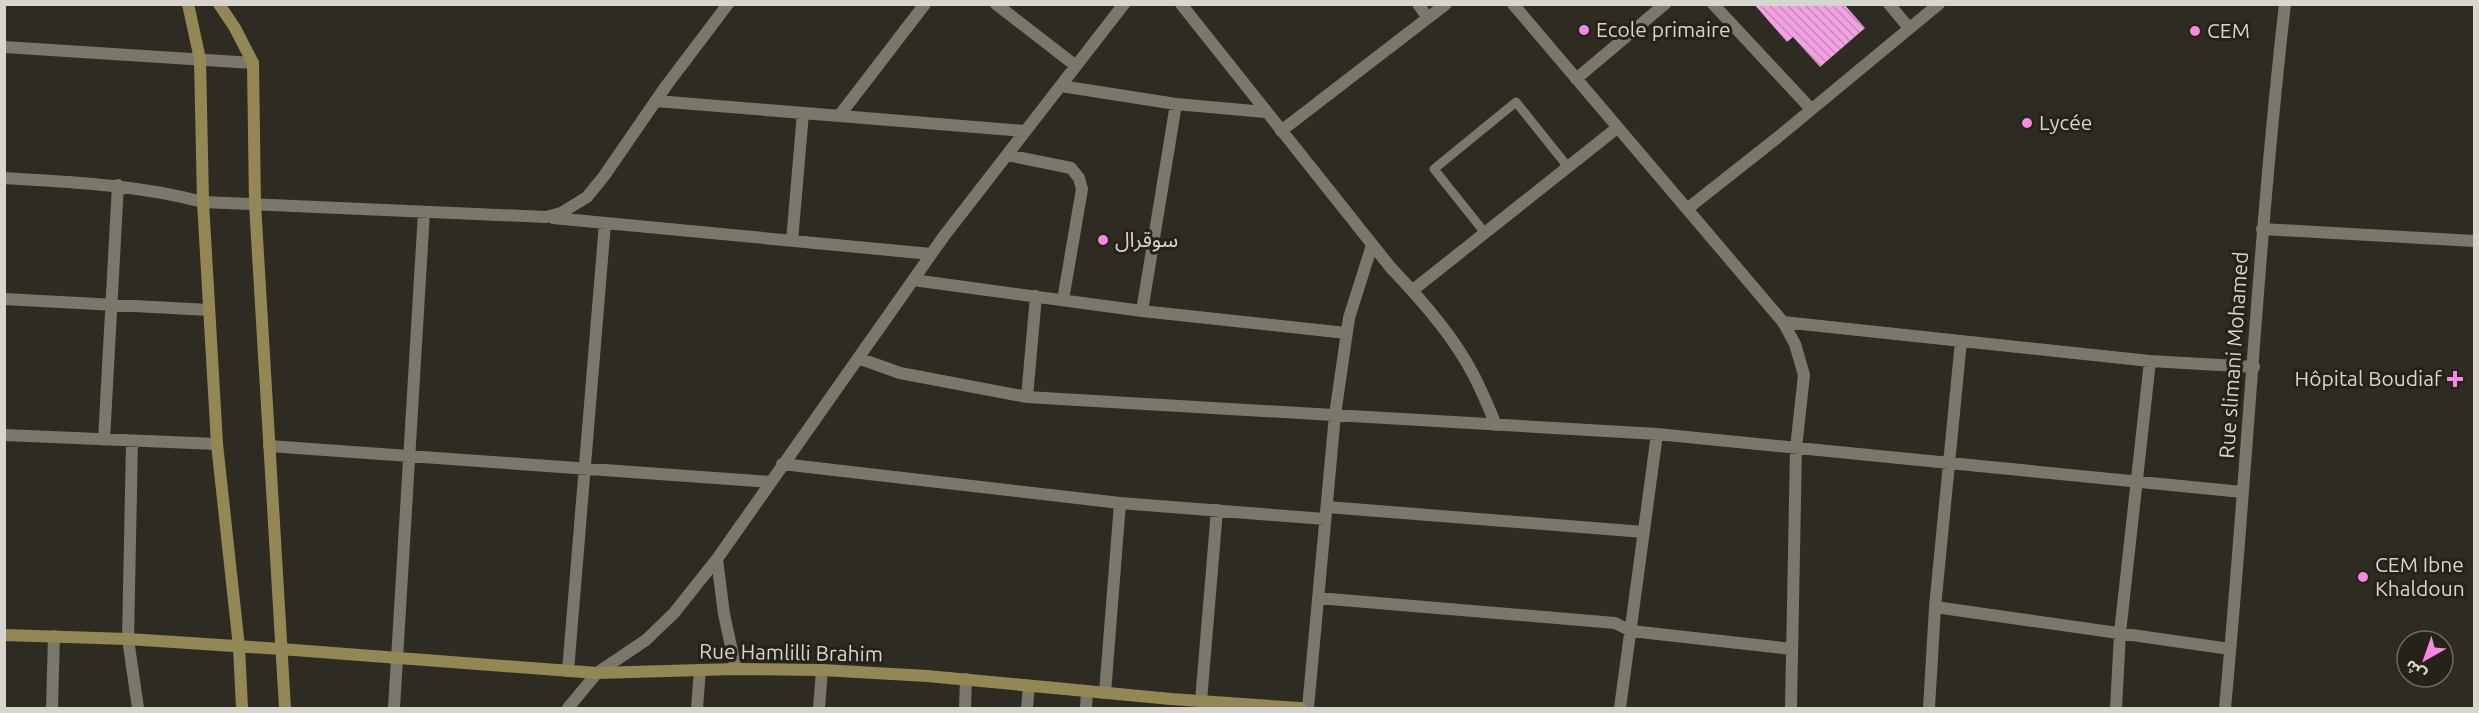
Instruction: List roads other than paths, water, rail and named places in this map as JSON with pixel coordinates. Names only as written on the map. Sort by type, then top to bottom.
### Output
[{"type":"street","points":[[188,4],[200,59],[203,202],[217,444],[239,647],[242,708]]},
{"type":"street","points":[[219,4],[236,28],[253,63],[255,204],[285,708]]},
{"type":"street","points":[[546,217],[561,213],[587,196],[604,176],[728,4]]},
{"type":"street","points":[[839,116],[925,4]]},
{"type":"street","points":[[996,4],[1076,66]]},
{"type":"street","points":[[568,708],[597,673],[646,640],[674,613],[717,559],[931,254],[1124,4]]},
{"type":"street","points":[[1180,4],[1372,245],[1413,290],[1473,372],[1496,425]]},
{"type":"street","points":[[1418,4],[1428,18]]},
{"type":"street","points":[[1281,131],[1446,4]]},
{"type":"street","points":[[1513,4],[1783,322],[1795,344],[1804,375],[1796,448],[1791,708]]},
{"type":"street","points":[[1576,79],[1665,4]]},
{"type":"street","points":[[1713,4],[1811,109]]},
{"type":"street","points":[[1889,4],[1909,28]]},
{"type":"street","points":[[1688,209],[1778,138],[1939,4]]},
{"type":"street","name":"Rue slimani Mohamed","points":[[2225,708],[2254,367],[2262,229],[2285,4]]},
{"type":"street","points":[[4,47],[253,63]]},
{"type":"street","points":[[1060,86],[1176,104],[1265,112]]},
{"type":"street","points":[[656,101],[1025,131]]},
{"type":"street","points":[[1142,311],[1176,104]]},
{"type":"street","points":[[792,241],[803,113]]},
{"type":"street","points":[[1413,290],[1617,128]]},
{"type":"street","points":[[1007,155],[1071,168],[1079,178],[1082,189],[1063,300]]},
{"type":"street","points":[[4,178],[118,185],[166,192],[203,202],[546,217],[931,254]]},
{"type":"street","points":[[104,440],[118,185]]},
{"type":"street","points":[[394,708],[424,212]]},
{"type":"street","points":[[568,671],[605,223]]},
{"type":"street","points":[[2262,229],[2475,241]]},
{"type":"street","points":[[1308,708],[1335,415],[1346,333],[1372,245]]},
{"type":"street","points":[[912,280],[1142,311],[1346,333]]},
{"type":"street","points":[[1027,397],[1036,296]]},
{"type":"street","points":[[4,299],[209,310]]},
{"type":"street","points":[[1783,322],[2150,361],[2254,367]]},
{"type":"street","points":[[1929,708],[1935,608],[1961,341]]},
{"type":"street","points":[[858,358],[900,373],[1027,397],[1294,415],[1335,415],[1657,434],[1949,465],[2242,492]]},
{"type":"street","points":[[2116,708],[2120,633],[2150,361]]},
{"type":"street","points":[[1620,708],[1657,434]]},
{"type":"street","points":[[4,435],[217,444]]},
{"type":"street","points":[[132,441],[128,639],[138,708]]},
{"type":"street","points":[[269,446],[410,458],[771,482]]},
{"type":"street","points":[[782,464],[1119,503],[1644,532]]},
{"type":"street","points":[[1105,693],[1119,503]]},
{"type":"street","points":[[1201,701],[1217,510]]},
{"type":"street","points":[[717,559],[724,614],[736,669]]},
{"type":"street","points":[[1318,598],[1616,623],[1631,631],[1792,649]]},
{"type":"street","points":[[1935,608],[2230,648]]},
{"type":"street","name":"Rue Hamlilli Brahim","points":[[4,635],[128,639],[597,673],[736,669],[822,670],[966,679],[1234,706],[1300,708]]},
{"type":"street","points":[[52,708],[54,636]]},
{"type":"street","points":[[698,708],[700,670]]},
{"type":"street","points":[[819,708],[822,670]]},
{"type":"street","points":[[965,708],[966,679]]},
{"type":"street","points":[[1027,708],[1029,686]]},
{"type":"street","points":[[1086,708],[1087,691]]},
{"type":"lane","points":[[1485,233],[1434,169],[1516,102],[1568,167]]},
{"type":"place","name":"Ecole primaire","points":[[1584,30]]},
{"type":"place","name":"CEM","points":[[2195,31]]},
{"type":"place","name":"Lycée","points":[[2027,123]]},
{"type":"place","name":"سوقرال","points":[[1103,240]]},
{"type":"place","name":"Hôpital Boudiaf","points":[[2455,379]]},
{"type":"place","name":"CEM Ibne Khaldoun","points":[[2363,577]]}]
